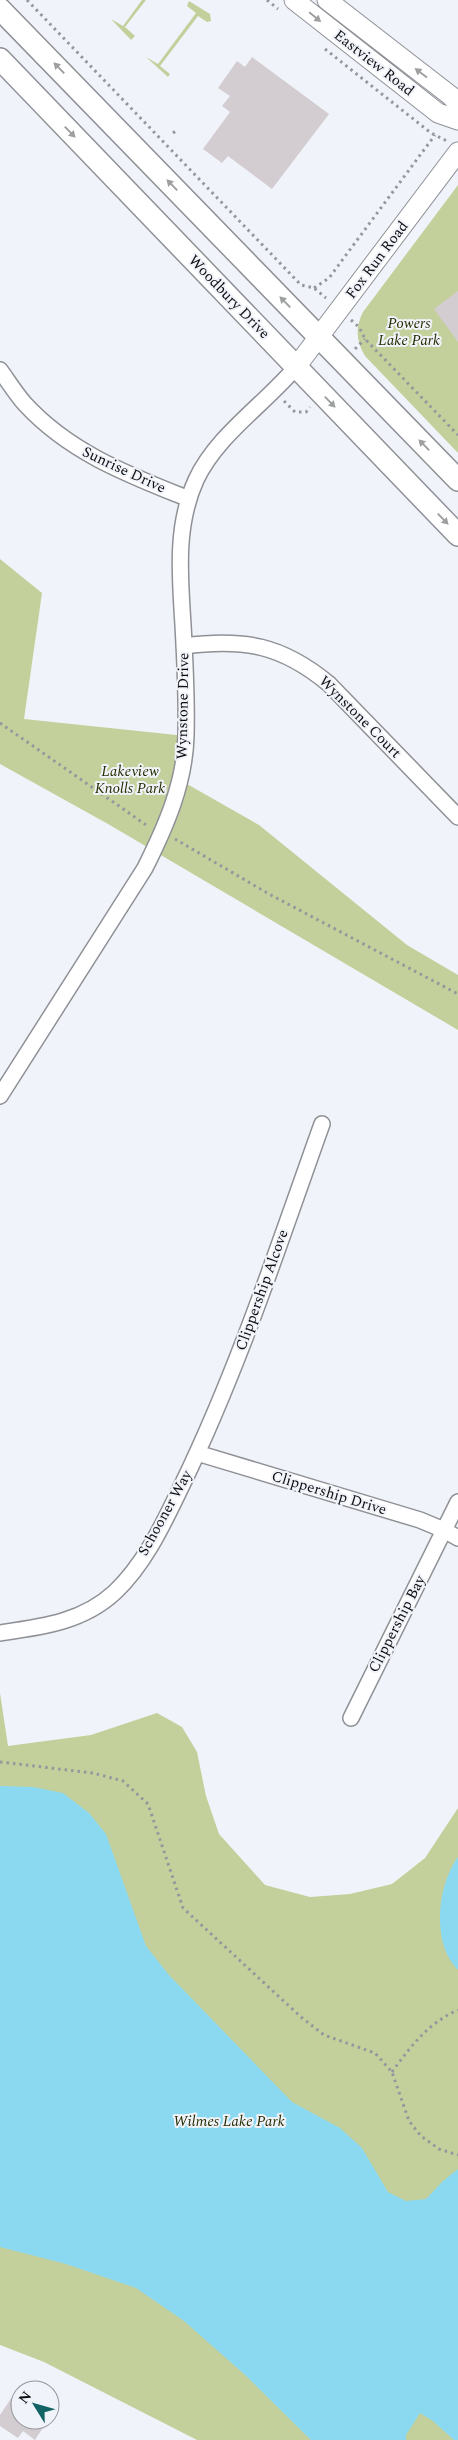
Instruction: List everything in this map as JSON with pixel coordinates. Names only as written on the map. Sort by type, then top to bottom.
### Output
[{"type":"main road","points":[[0,9],[458,480]]},
{"type":"main road","name":"Woodbury Drive","points":[[0,59],[458,534]]},
{"type":"street","name":"Eastview Road","points":[[294,0],[438,113],[458,120]]},
{"type":"street","name":"Eastview Road","points":[[327,0],[451,96],[458,104]]},
{"type":"street","name":"Fox Run Road","points":[[296,367],[458,152]]},
{"type":"street","name":"Wynstone Drive","points":[[0,1096],[145,868],[174,804],[182,772],[185,745],[184,646],[179,568],[181,532],[189,499],[197,479],[214,453],[296,367]]},
{"type":"street","name":"Sunrise Drive","points":[[0,370],[24,403],[51,429],[80,450],[112,468],[189,499]]},
{"type":"street","name":"Wynstone Court","points":[[184,646],[237,643],[260,646],[286,654],[310,668],[329,684],[458,817]]},
{"type":"street","name":"Clippership Alcove","points":[[197,1453],[242,1345],[322,1124]]},
{"type":"street","name":"Clippership Drive","points":[[197,1453],[420,1520],[458,1538]]},
{"type":"street","name":"Schooner Way","points":[[0,1633],[47,1626],[74,1618],[97,1606],[116,1591],[154,1540],[197,1453]]},
{"type":"street","name":"Clippership Bay","points":[[350,1718],[458,1502]]},
{"type":"path","points":[[27,0],[301,285],[314,288],[329,278],[434,135]]},
{"type":"path","points":[[173,133],[177,130]]},
{"type":"path","points":[[359,326],[365,339],[458,435]]},
{"type":"path","points":[[0,723],[148,826]]},
{"type":"path","points":[[175,839],[269,894],[458,994]]},
{"type":"path","points":[[0,1762],[93,1773],[124,1781],[148,1804],[184,1908],[301,2017],[324,2035],[375,2053],[392,2072],[409,2121],[421,2136],[439,2149],[458,2155]]},
{"type":"path","points":[[392,2072],[415,2040],[427,2029],[458,2010]]},
{"type":"green space","points":[[142,0],[146,0],[125,27],[135,36],[131,40],[111,19],[123,26]]},
{"type":"green space","points":[[189,1],[210,14],[211,21],[207,22],[198,16],[160,66],[170,74],[168,77],[146,57],[158,64],[196,13],[187,6]]},
{"type":"green space","name":"Powers Lake Park","points":[[458,185],[458,453],[365,356],[358,340],[358,329],[363,312]]},
{"type":"green space","name":"Lakeview Knolls Park","points":[[0,559],[42,593],[24,719],[186,736],[180,780],[259,825],[407,945],[458,975],[458,1030],[108,824],[0,764]]},
{"type":"green space","name":"Wilmes Lake Park","points":[[0,1693],[8,1746],[91,1735],[157,1713],[182,1727],[197,1752],[206,1796],[219,1834],[265,1885],[310,1897],[350,1894],[392,1884],[425,1858],[458,1808],[458,2440],[197,2440],[44,2362],[0,2345]]},
{"type":"water","points":[[0,1786],[33,1787],[63,1793],[89,1813],[106,1834],[146,1946],[169,1975],[292,2102],[340,2128],[362,2148],[388,2192],[406,2201],[426,2199],[443,2181],[458,2169],[458,2440],[454,2440],[433,2421],[420,2413],[406,2435],[406,2440],[311,2440],[244,2374],[184,2321],[136,2288],[66,2264],[0,2247]]},
{"type":"water","points":[[458,1857],[458,1970],[449,1959],[444,1945],[440,1914],[445,1883]]},
{"type":"building","points":[[252,57],[329,114],[272,189],[228,156],[222,163],[203,149],[230,112],[222,106],[230,96],[218,88],[237,61],[245,67]]},
{"type":"building","points":[[458,291],[458,342],[434,309]]},
{"type":"building","points":[[10,2400],[10,2430],[42,2430],[35,2440],[23,2431],[18,2438],[0,2426],[0,2415]]}]
